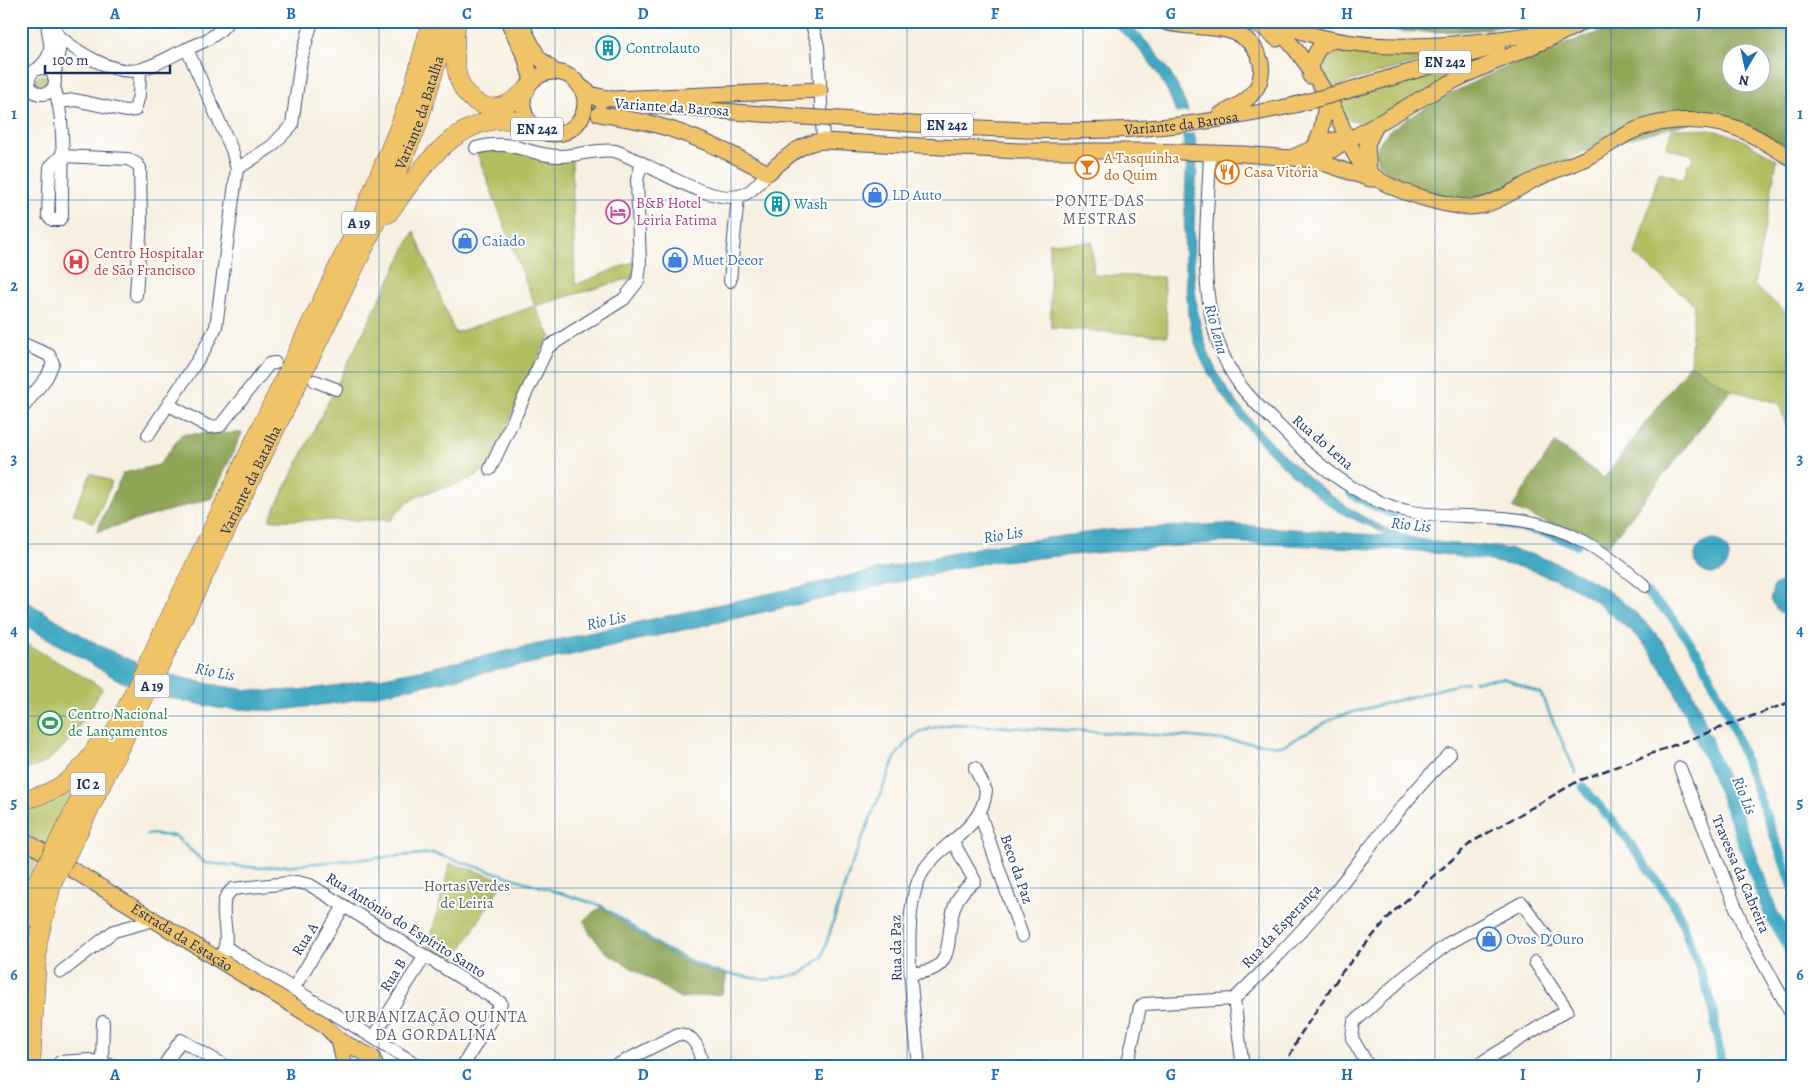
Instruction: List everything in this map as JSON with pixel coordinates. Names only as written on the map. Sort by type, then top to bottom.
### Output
[{"type":"highway","name":"Variante da Batalha","points":[[167,627],[198,555],[373,191],[414,85],[431,21]]},
{"type":"highway","name":"Variante da Batalha","points":[[116,732],[167,627],[369,238],[417,127],[450,21]]},
{"type":"highway","points":[[456,21],[456,67],[460,84],[468,96],[483,105],[497,107],[514,101],[529,86]]},
{"type":"highway","points":[[369,238],[418,172],[432,156],[458,135],[482,122],[500,118],[530,123]]},
{"type":"highway","points":[[21,800],[42,795],[66,783],[116,732]]},
{"type":"highway","name":"IC 2","points":[[21,908],[48,877],[67,841],[116,732]]},
{"type":"highway","points":[[21,927],[48,877]]},
{"type":"highway","points":[[31,1067],[38,942],[48,877]]},
{"type":"main road","points":[[508,21],[525,57],[529,86],[546,73],[555,72]]},
{"type":"main road","points":[[520,21],[538,57],[555,72]]},
{"type":"main road","points":[[1164,22],[1198,21]]},
{"type":"main road","points":[[1247,21],[1264,28],[1279,41],[1301,69],[1338,133],[1347,140]]},
{"type":"main road","points":[[1270,21],[1311,70],[1333,107],[1357,158],[1374,176]]},
{"type":"main road","points":[[1275,21],[1300,32],[1332,41],[1371,44],[1420,45],[1469,42],[1543,33]]},
{"type":"main road","points":[[1324,110],[1321,132],[1314,154],[1332,152],[1347,140],[1376,126],[1466,74],[1537,45],[1584,21]]},
{"type":"main road","name":"Variante da Barosa","points":[[580,86],[601,101],[613,104],[738,111],[802,117],[1070,130],[1151,127],[1215,120],[1295,105],[1346,92],[1584,21]]},
{"type":"main road","points":[[1164,22],[1230,30],[1248,41],[1258,55],[1261,74],[1254,92],[1243,103],[1219,115],[1215,120]]},
{"type":"main road","points":[[1311,86],[1311,70],[1320,47],[1332,41]]},
{"type":"main road","name":"EN 242","points":[[529,86],[523,107],[530,123],[538,130],[548,134],[559,134],[569,130],[578,124],[582,117],[585,102],[580,86],[565,74],[555,72]]},
{"type":"main road","points":[[593,95],[613,99],[820,90]]},
{"type":"main road","name":"Variante da Barosa","points":[[578,124],[599,114],[616,112],[739,117],[768,115]]},
{"type":"main road","points":[[599,114],[636,120],[673,130],[745,161],[768,174]]},
{"type":"main road","name":"EN 242","points":[[768,174],[800,146],[809,142],[823,141],[1043,152],[1175,152],[1292,158],[1314,154],[1370,179],[1374,176],[1444,202],[1468,207],[1498,200],[1543,176],[1590,156],[1631,132],[1650,125],[1677,121],[1708,122],[1731,126],[1793,159]]},
{"type":"main road","points":[[1374,176],[1367,144],[1376,126]]},
{"type":"main road","name":"Estrada da Estação","points":[[21,838],[154,920],[223,954],[323,1024],[339,1040],[373,1062]]},
{"type":"main road","points":[[339,1040],[345,1066]]},
{"type":"main road","points":[[345,1066],[351,1057],[373,1062]]},
{"type":"street","points":[[47,21],[52,48],[47,59],[36,70],[29,82],[32,91],[58,106],[76,100],[126,111],[135,110],[140,95],[140,70]]},
{"type":"street","points":[[32,91],[49,92],[54,82],[59,54],[59,36],[53,21]]},
{"type":"street","points":[[59,36],[72,48],[108,65],[140,70],[219,32],[228,21]]},
{"type":"street","points":[[237,169],[272,146],[292,125],[301,60],[312,21]]},
{"type":"street","points":[[811,21],[818,46],[823,141]]},
{"type":"street","points":[[59,54],[72,48]]},
{"type":"street","points":[[148,435],[203,352],[216,327],[237,169],[232,150],[187,49]]},
{"type":"street","points":[[21,76],[36,70],[46,69],[54,82],[58,106],[61,156],[128,159],[140,168],[141,221],[136,295]]},
{"type":"street","points":[[476,148],[501,143],[557,156],[606,150],[625,154],[688,186],[720,195],[738,196],[750,191],[768,174]]},
{"type":"street","name":"Rua do Lena","points":[[1207,153],[1207,270],[1213,322],[1230,367],[1240,384],[1262,409],[1324,468],[1365,494],[1384,503],[1422,513],[1512,519],[1543,525],[1574,536],[1599,549],[1645,586]]},
{"type":"street","points":[[490,469],[548,347],[624,299],[638,281],[640,266],[637,180],[642,163]]},
{"type":"street","points":[[730,281],[738,196]]},
{"type":"street","points":[[21,342],[49,355],[53,363],[47,377],[21,410]]},
{"type":"street","points":[[169,405],[209,427],[220,426],[269,364],[275,363]]},
{"type":"street","points":[[315,381],[336,389]]},
{"type":"street","name":"Rua da Esperança","points":[[1234,999],[1293,941],[1337,890],[1419,783],[1450,754]]},
{"type":"street","points":[[975,768],[984,781],[986,791],[980,814]]},
{"type":"street","name":"Travessa da Cabreira","points":[[1680,768],[1744,928],[1793,1017]]},
{"type":"street","name":"Rua da Paz","points":[[919,1067],[910,921],[916,888],[928,864],[980,814]]},
{"type":"street","name":"Beco da Paz","points":[[980,814],[1022,936]]},
{"type":"street","points":[[912,973],[926,973],[936,970],[942,963],[948,948],[955,903],[967,886],[975,881],[953,842]]},
{"type":"street","name":"Rua António do Espírito Santo","points":[[223,954],[223,902],[229,892],[233,889],[304,883],[501,1003],[462,1067]]},
{"type":"street","points":[[1369,1067],[1352,1038],[1354,1022],[1404,977],[1449,943],[1522,902],[1549,940]]},
{"type":"street","name":"Rua A","points":[[293,988],[344,906]]},
{"type":"street","points":[[61,972],[114,931],[154,920]]},
{"type":"street","points":[[223,954],[293,988],[421,1067]]},
{"type":"street","name":"Rua B","points":[[373,1062],[377,1040],[425,956]]},
{"type":"street","points":[[1474,1067],[1567,1010],[1535,962]]},
{"type":"street","points":[[1127,1067],[1140,1007],[1144,1004],[1234,999],[1244,1067]]},
{"type":"street","points":[[102,1061],[103,1022]]},
{"type":"street","points":[[614,1067],[678,1034],[685,1034],[696,1042],[703,1067]]},
{"type":"street","points":[[163,1067],[181,1040],[227,1067]]},
{"type":"street","points":[[60,1062],[102,1061],[120,1067]]},
{"type":"green space","points":[[1306,21],[1530,21],[1503,27],[1475,30],[1419,32],[1308,25]]},
{"type":"green space","points":[[1638,21],[1793,21],[1793,149],[1733,120],[1715,116],[1592,148],[1497,194],[1470,202],[1441,196],[1408,183],[1390,174],[1378,164],[1378,145],[1386,134],[1425,108],[1502,69],[1555,47]]},
{"type":"green space","points":[[1327,47],[1473,47],[1341,84],[1345,100],[1507,51],[1364,123],[1346,119],[1319,74],[1318,60]]},
{"type":"green space","points":[[40,75],[44,75],[48,81],[44,87],[40,87],[36,83],[36,79]]},
{"type":"green space","points":[[1672,129],[1704,129],[1728,134],[1739,138],[1777,160],[1754,286],[1793,318],[1793,447],[1779,403],[1731,390],[1690,364],[1694,304],[1635,255],[1659,172],[1684,179],[1688,163],[1691,164],[1693,155],[1666,148]]},
{"type":"green space","points":[[491,148],[572,160],[575,285],[635,261],[634,277],[535,306],[477,153]]},
{"type":"green space","points":[[414,231],[455,333],[535,306],[551,338],[545,343],[489,465],[477,475],[414,499],[402,507],[391,520],[269,520]]},
{"type":"green space","points":[[1092,242],[1094,275],[1163,277],[1168,336],[1051,328],[1049,243]]},
{"type":"green space","points":[[1690,364],[1731,390],[1606,548],[1512,508],[1555,443],[1604,478]]},
{"type":"green space","points":[[242,433],[212,498],[96,532],[123,473],[159,465],[182,434]]},
{"type":"green space","points":[[91,473],[112,482],[94,523],[73,514]]},
{"type":"green space","name":"Centro Nacional de Lançamentos","points":[[21,641],[103,688],[79,726],[58,752],[47,761],[34,767],[21,769]]},
{"type":"green space","points":[[83,776],[47,845],[21,831],[21,805]]},
{"type":"green space","points":[[21,847],[38,860],[21,891]]},
{"type":"green space","name":"Hortas Verdes de Leiria","points":[[450,863],[504,880],[454,961],[428,948]]},
{"type":"green space","points":[[601,907],[645,938],[677,957],[710,971],[727,975],[722,994],[680,998],[606,952],[589,932],[584,920]]},
{"type":"green space","points":[[37,920],[26,1067],[21,1067],[21,946]]},
{"type":"water","name":"Rio Lis","points":[[1107,21],[1126,21],[1163,62],[1181,92],[1192,126],[1197,151],[1194,274],[1200,323],[1216,371],[1246,414],[1287,458],[1310,478],[1335,498],[1385,528],[1422,540],[1508,549],[1532,554],[1578,573],[1620,600],[1656,634],[1678,664],[1701,711],[1714,747],[1712,750],[1706,752],[1701,750],[1672,686],[1650,651],[1630,630],[1593,600],[1573,587],[1529,569],[1480,559],[1418,551],[1224,542],[989,562],[566,656],[343,702],[275,711],[217,708],[174,699],[120,681],[21,623],[21,598],[102,647],[145,666],[182,678],[221,686],[259,691],[294,690],[352,683],[429,668],[986,546],[1109,530],[1223,524],[1388,536],[1335,509],[1297,479],[1257,439],[1223,396],[1209,374],[1196,345],[1188,308],[1184,242],[1186,158],[1178,118],[1162,81],[1151,64],[1138,48]]},
{"type":"water","points":[[1712,540],[1724,545],[1729,557],[1724,569],[1712,574],[1700,569],[1695,557],[1700,545]]},
{"type":"water","points":[[1785,580],[1793,582],[1793,613],[1779,612],[1770,600],[1774,585]]},
{"type":"pier","points":[[1190,112],[1195,133],[1179,135],[1174,114]]},
{"type":"pier","points":[[1709,727],[1712,734],[1694,741],[1691,734]]},
{"type":"waterway","points":[[1351,494],[1394,514]]},
{"type":"waterway","points":[[1501,524],[1550,534],[1577,545]]},
{"type":"waterway","points":[[1638,585],[1671,616],[1701,658],[1727,712],[1793,887]]},
{"type":"waterway","points":[[1474,681],[1504,678],[1541,694],[1576,773]]},
{"type":"waterway","points":[[147,834],[175,836],[205,863],[260,868],[433,853],[602,906],[663,948],[712,971],[765,980],[801,974],[822,957],[851,866],[895,758],[912,737],[926,730],[953,724],[1192,737],[1282,746],[1338,716],[1467,682]]},
{"type":"waterway","name":"Rio Lis","points":[[1701,735],[1728,796],[1771,914],[1793,951]]},
{"type":"waterway","points":[[1583,787],[1621,831],[1677,909],[1711,1000],[1722,1067]]},
{"type":"railway","points":[[1284,1067],[1300,1035],[1342,972],[1393,912],[1472,842],[1580,780],[1793,701]]},
{"type":"place","name":"Controlauto","points":[[608,48]]},
{"type":"place","name":"A Tasquinha do Quim","points":[[1087,167]]},
{"type":"place","name":"Casa Vitória","points":[[1227,172]]},
{"type":"place","name":"LD Auto","points":[[875,195]]},
{"type":"place","name":"Wash","points":[[777,204]]},
{"type":"place","name":"B&B Hotel Leiria Fatima","points":[[618,212]]},
{"type":"place","name":"Caiado","points":[[465,241]]},
{"type":"place","name":"Muet Decor","points":[[675,260]]},
{"type":"place","name":"Centro Hospitalar de São Francisco","points":[[76,262]]},
{"type":"place","name":"Centro Nacional de Lançamentos","points":[[50,723]]},
{"type":"place","name":"Ovos D'Ouro","points":[[1489,939]]},
{"type":"district","name":"PONTE DAS MESTRAS","points":[[1100,209]]},
{"type":"district","name":"URBANIZAÇÃO QUINTA DA GORDALINA","points":[[436,1025]]},
{"type":"water label","name":"Rio Lena","points":[[1217,329]]}]
